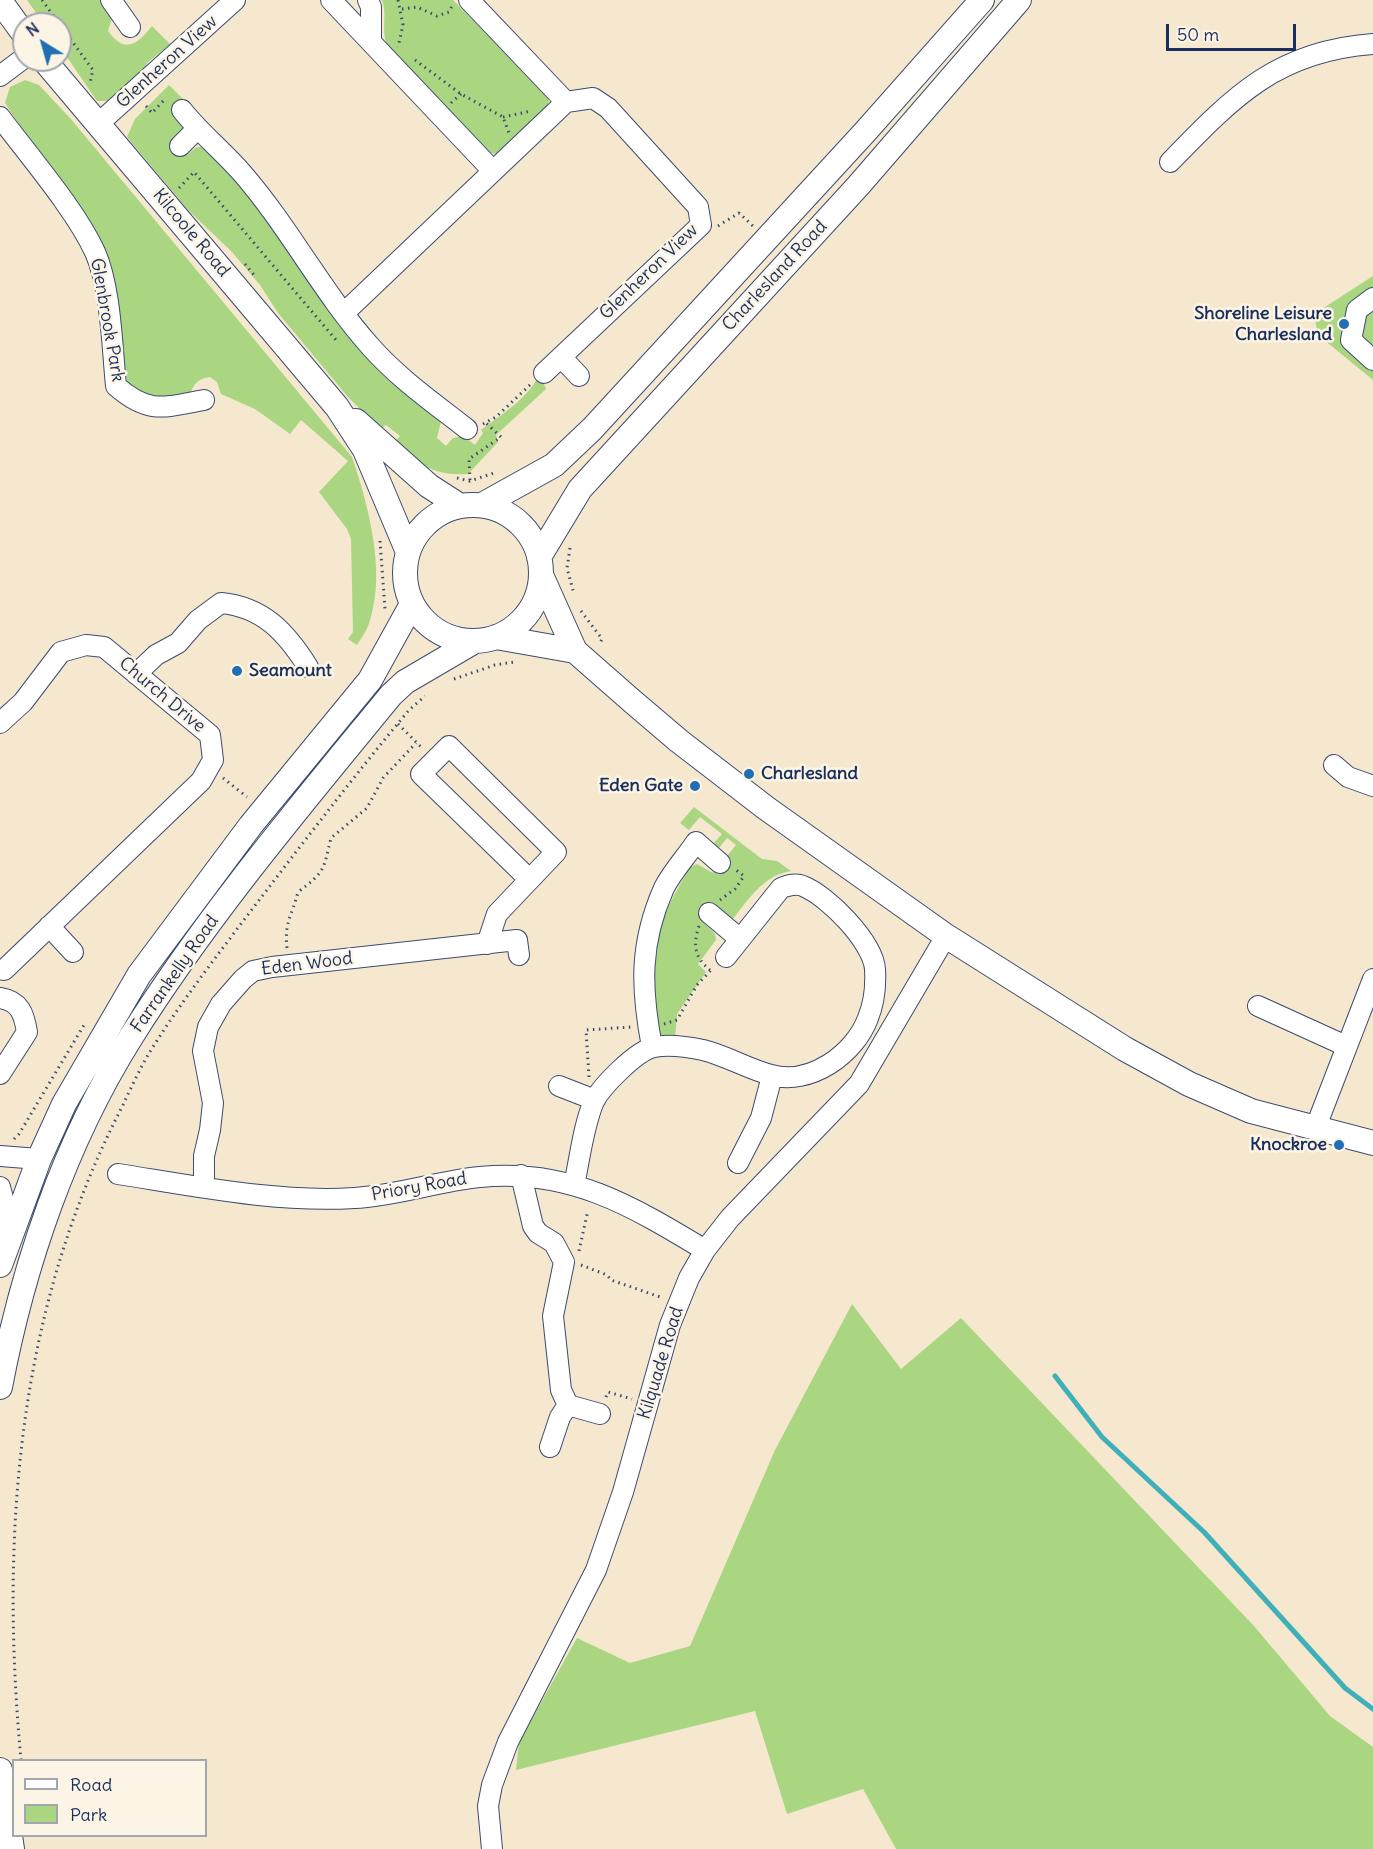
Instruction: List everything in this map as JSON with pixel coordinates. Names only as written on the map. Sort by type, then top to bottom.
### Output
[{"type":"main road","name":"Charlesland Road","points":[[471,505],[554,465],[592,429],[865,132],[982,0]]},
{"type":"main road","name":"Charlesland Road","points":[[540,566],[589,479],[858,186],[1019,0]]},
{"type":"main road","points":[[0,1],[12,18]]},
{"type":"main road","name":"Kilcoole Road","points":[[54,72],[337,407]]},
{"type":"main road","points":[[337,407],[366,429],[395,458],[429,486],[471,505],[502,511],[519,522],[532,538],[540,566],[582,656],[679,741],[757,802],[946,936],[1125,1049],[1189,1084],[1251,1111],[1373,1143]]},
{"type":"main road","points":[[337,407],[365,450],[408,552]]},
{"type":"main road","points":[[471,505],[443,512],[428,522],[416,536],[408,552],[405,570],[412,604],[423,620],[438,631],[456,638],[486,639],[582,656]]},
{"type":"main road","points":[[486,639],[515,626],[530,610],[538,594],[540,566]]},
{"type":"main road","name":"Farrankelly Road","points":[[2,1257],[39,1159],[64,1104],[139,975],[251,825],[370,680],[412,604]]},
{"type":"main road","name":"Farrankelly Road","points":[[0,1387],[25,1278],[55,1192],[90,1113],[130,1038],[178,967],[270,843],[391,695],[405,682],[486,639]]},
{"type":"main road","points":[[0,1770],[12,1849]]},
{"type":"street","points":[[111,0],[130,27]]},
{"type":"street","name":"Glenheron View","points":[[99,124],[235,0]]},
{"type":"street","points":[[331,0],[493,171]]},
{"type":"street","points":[[368,0],[371,7],[371,40]]},
{"type":"street","points":[[344,312],[566,102],[469,0]]},
{"type":"street","points":[[1170,162],[1222,108],[1288,62],[1338,46],[1373,44]]},
{"type":"street","name":"Glenheron View","points":[[544,373],[701,225],[698,207],[608,108],[593,98],[566,102]]},
{"type":"street","points":[[182,110],[197,129],[241,172],[370,347],[416,389],[467,429]]},
{"type":"street","name":"Glenbrook Park","points":[[0,117],[84,231],[96,254],[108,306],[116,387],[130,398],[158,409],[204,400]]},
{"type":"street","points":[[180,146],[197,129]]},
{"type":"street","points":[[1373,298],[1357,310],[1351,340],[1373,360]]},
{"type":"street","points":[[561,357],[579,376]]},
{"type":"street","points":[[136,674],[156,655],[178,644],[198,620],[221,603],[243,606],[268,620],[297,650],[308,667]]},
{"type":"street","name":"Church Drive","points":[[0,723],[23,702],[62,652],[86,645],[104,648],[210,735],[213,760],[210,768]]},
{"type":"street","points":[[487,944],[496,914],[556,852],[449,746],[421,774],[529,879]]},
{"type":"street","points":[[1334,765],[1348,777],[1373,786]]},
{"type":"street","points":[[4,970],[201,781],[210,768]]},
{"type":"street","points":[[652,1047],[644,1006],[643,967],[650,928],[665,887],[696,842],[720,863]]},
{"type":"street","points":[[574,1185],[595,1100],[616,1073],[652,1047],[701,1050],[772,1076],[800,1077],[827,1065],[852,1046],[868,1020],[876,990],[874,961],[860,934],[840,913],[804,886],[792,884],[781,888],[726,957]]},
{"type":"street","points":[[709,913],[740,939]]},
{"type":"street","points":[[49,926],[73,951]]},
{"type":"street","name":"Kilquade Road","points":[[492,1849],[488,1806],[492,1785],[516,1723],[596,1570],[623,1492],[679,1303],[705,1250],[730,1218],[859,1084],[946,936]]},
{"type":"street","name":"Eden Wood","points":[[204,1186],[204,1156],[213,1103],[203,1051],[208,1027],[221,1004],[254,970],[517,940],[519,955]]},
{"type":"street","points":[[1315,1129],[1373,979]]},
{"type":"street","points":[[0,998],[9,1000],[20,1008],[27,1032],[0,1074]]},
{"type":"street","points":[[1258,1006],[1346,1046]]},
{"type":"street","points":[[738,1163],[761,1118],[772,1076]]},
{"type":"street","points":[[559,1086],[595,1100]]},
{"type":"street","points":[[0,1156],[39,1159]]},
{"type":"street","points":[[521,1175],[533,1226],[538,1233],[554,1243],[571,1263],[553,1316],[561,1390],[568,1405],[600,1414]]},
{"type":"street","name":"Priory Road","points":[[122,1180],[204,1186],[298,1198],[356,1198],[479,1177],[521,1175],[594,1190],[627,1205],[705,1250]]},
{"type":"street","points":[[0,1186],[6,1210],[2,1257]]},
{"type":"street","points":[[550,1447],[560,1417],[568,1405]]},
{"type":"path","points":[[42,0],[93,70],[89,88]]},
{"type":"path","points":[[398,0],[402,9],[401,45],[405,50]]},
{"type":"path","points":[[402,9],[417,7],[437,16],[448,12],[457,0]]},
{"type":"path","points":[[386,59],[401,45]]},
{"type":"path","points":[[409,55],[461,94],[503,117],[509,133],[509,156]]},
{"type":"path","points":[[133,95],[152,112],[169,96],[182,110]]},
{"type":"path","points":[[179,188],[194,172],[336,340],[343,336]]},
{"type":"path","points":[[701,225],[712,229],[739,213],[756,230]]},
{"type":"path","points":[[467,429],[486,423],[544,373]]},
{"type":"path","points":[[470,481],[469,459],[501,437],[486,423]]},
{"type":"path","points":[[452,477],[470,481],[500,471]]},
{"type":"path","points":[[570,547],[567,568],[576,604],[602,639],[582,656]]},
{"type":"path","points":[[447,681],[495,665],[515,662]]},
{"type":"path","points":[[398,724],[434,761]]},
{"type":"path","points":[[289,965],[285,925],[293,910],[298,892],[315,881],[326,865],[331,838],[367,808],[383,778],[416,743]]},
{"type":"path","points":[[210,768],[247,797]]},
{"type":"path","points":[[594,1190],[580,1243],[571,1263],[607,1275],[611,1280],[679,1303]]},
{"type":"green space","points":[[27,0],[105,0],[114,12],[108,31],[120,43],[125,45],[136,42],[152,26],[170,44],[147,63],[144,72],[110,101],[97,101],[72,65],[72,12],[36,12]]},
{"type":"green space","points":[[382,0],[453,0],[549,96],[548,109],[501,155],[486,152],[388,48]]},
{"type":"green space","points":[[25,80],[39,85],[70,118],[352,457],[369,516],[376,559],[374,601],[369,623],[357,645],[348,639],[353,632],[351,539],[347,529],[319,492],[348,461],[301,420],[290,434],[255,409],[221,394],[217,382],[210,377],[197,382],[190,394],[165,398],[144,395],[128,386],[103,251],[5,103],[10,87]]},
{"type":"green space","points":[[169,85],[186,102],[185,129],[178,146],[186,155],[197,147],[209,147],[441,421],[437,438],[446,446],[453,438],[463,436],[475,445],[483,433],[481,430],[506,412],[531,389],[539,372],[546,389],[496,435],[498,442],[468,474],[445,473],[427,467],[394,442],[400,436],[386,425],[380,429],[348,397],[278,313],[260,285],[232,252],[188,210],[127,137],[135,119]]},
{"type":"green space","name":"Shoreline Leisure Charlesland","points":[[1373,276],[1373,380],[1318,335],[1314,314]]},
{"type":"green space","points":[[694,807],[762,859],[777,861],[791,871],[771,878],[763,884],[729,924],[714,912],[704,923],[715,934],[716,940],[698,964],[706,972],[677,1014],[675,1040],[656,1036],[653,970],[659,933],[674,895],[687,873],[683,870],[697,864],[713,873],[736,845],[727,838],[715,853],[712,845],[722,834],[700,817],[689,830],[680,823]]},
{"type":"green space","points":[[852,1304],[901,1369],[961,1318],[1254,1626],[1330,1716],[1373,1747],[1373,1849],[896,1849],[863,1789],[787,1814],[755,1711],[516,1770],[519,1742],[577,1638],[630,1663],[690,1646],[775,1450]]},
{"type":"waterway","points":[[1055,1376],[1102,1437],[1204,1532],[1345,1688],[1373,1709]]},
{"type":"place","name":"Shoreline Leisure Charlesland","points":[[1344,324]]},
{"type":"place","name":"Seamount","points":[[237,671]]},
{"type":"place","name":"Charlesland","points":[[749,774]]},
{"type":"place","name":"Eden Gate","points":[[695,786]]},
{"type":"place","name":"Knockroe","points":[[1339,1145]]}]
